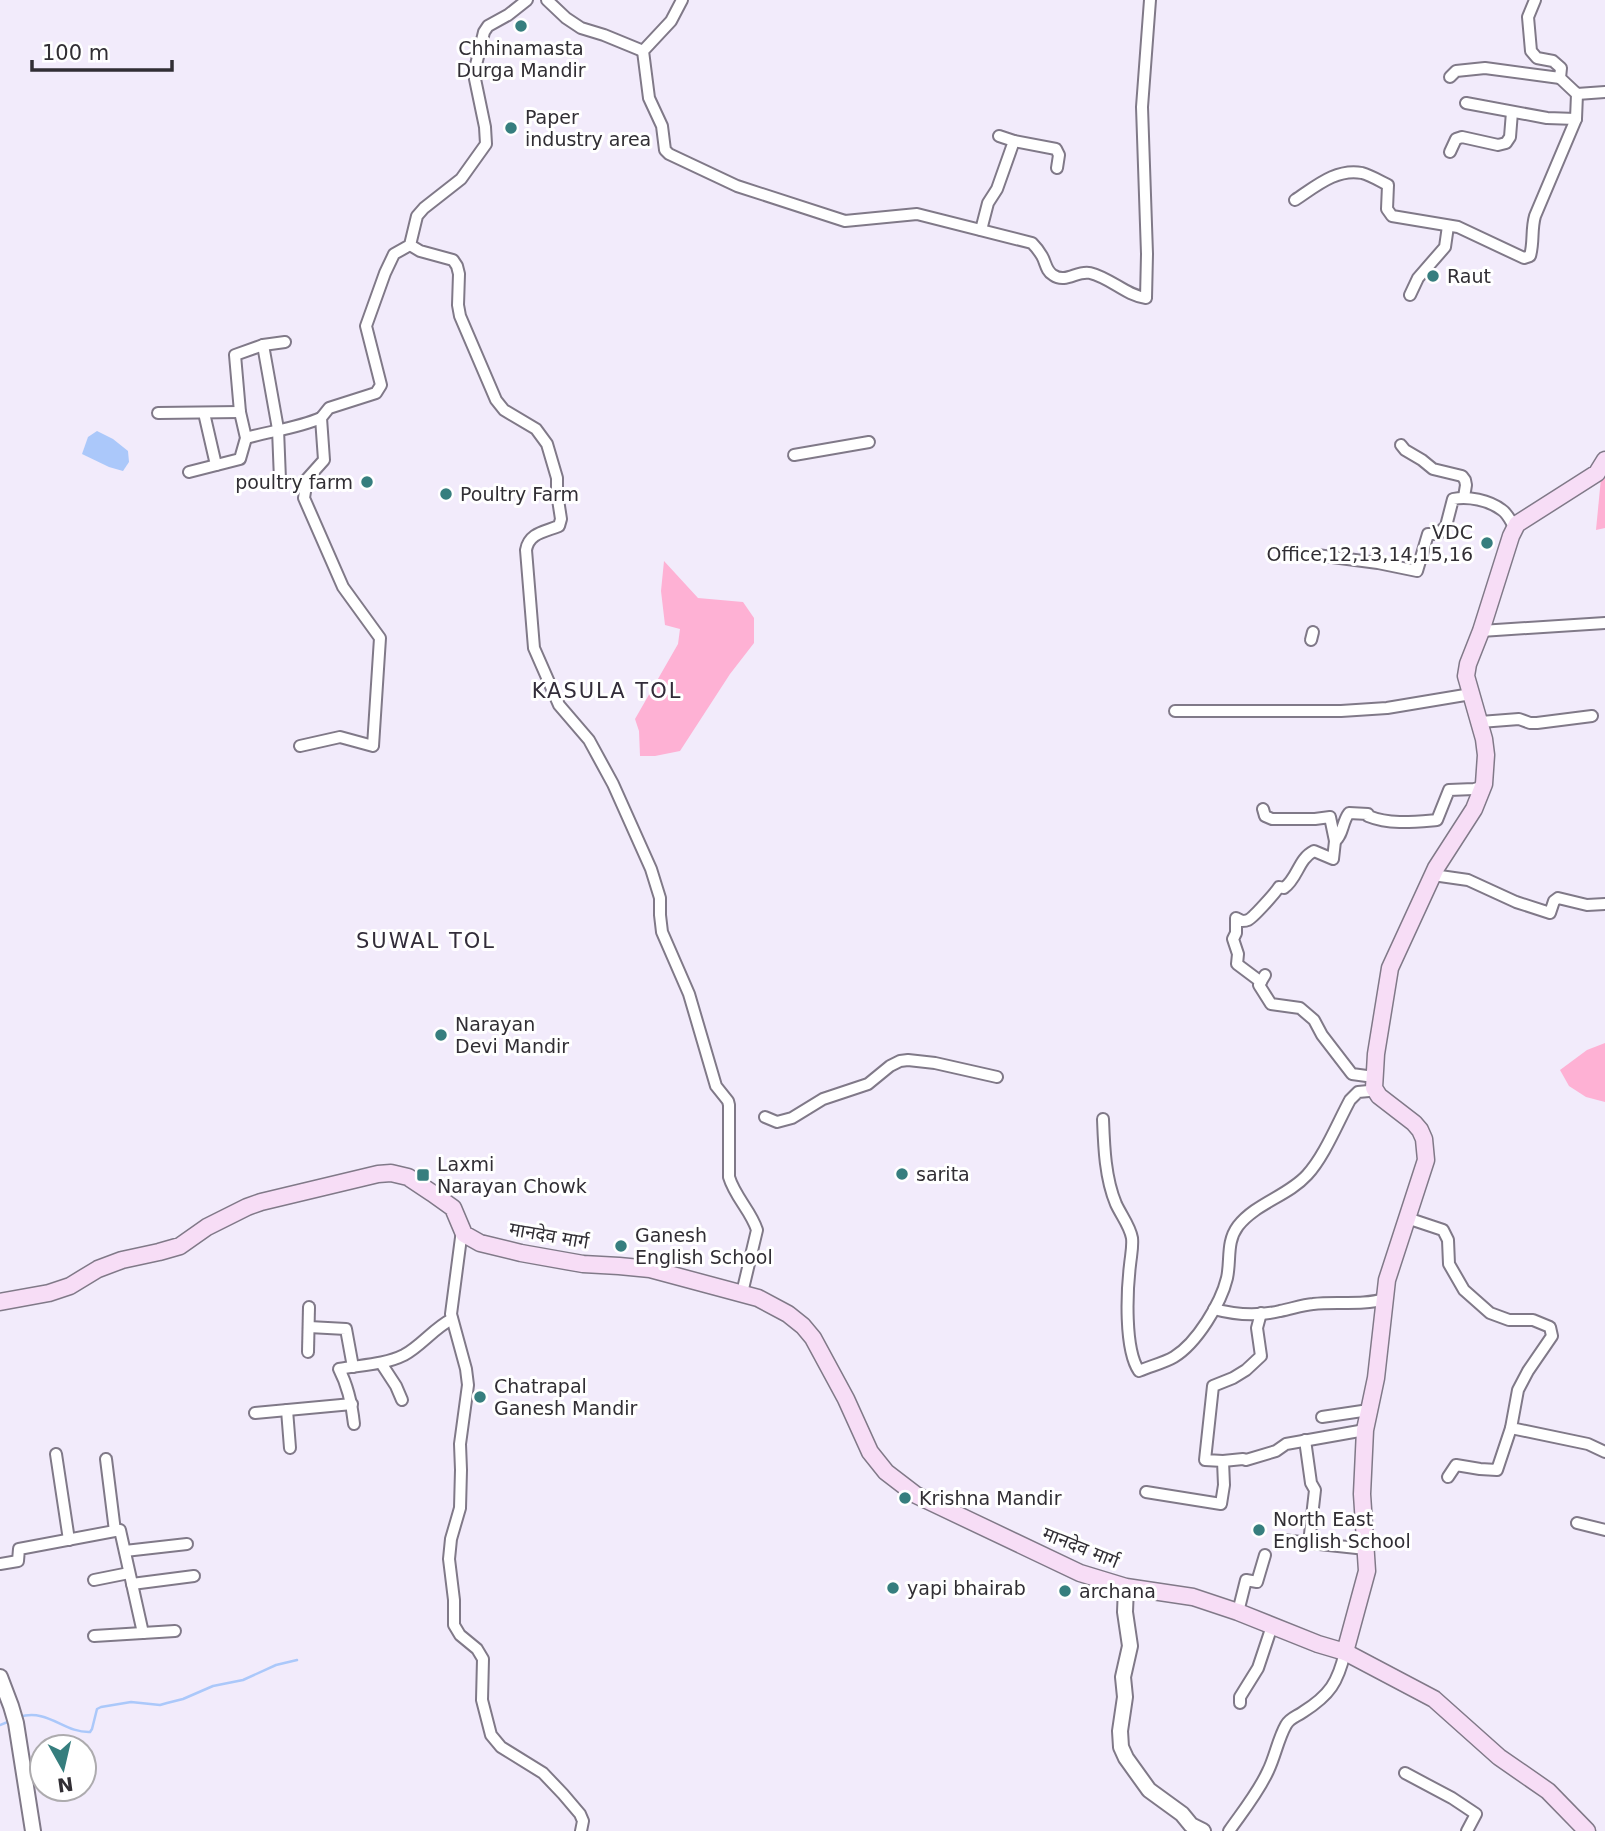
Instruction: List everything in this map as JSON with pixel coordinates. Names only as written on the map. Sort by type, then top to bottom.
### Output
[{"type":"main road","points":[[1345,1652],[1367,1571],[1362,1494],[1365,1430],[1376,1378],[1387,1280],[1426,1160],[1424,1139],[1414,1123],[1380,1096],[1374,1082],[1390,968],[1436,868],[1474,809],[1483,787],[1486,755],[1480,722],[1466,676],[1511,536],[1517,524],[1597,473],[1605,460]]},
{"type":"main road","name":"मानदेव मार्ग","points":[[0,1302],[49,1293],[70,1286],[98,1269],[122,1260],[180,1246],[207,1227],[261,1202],[378,1174],[391,1173],[408,1177],[453,1208],[464,1234],[480,1242],[521,1253],[583,1264],[650,1269],[758,1298],[788,1314],[813,1338],[846,1399],[870,1452],[886,1472],[916,1494],[1080,1573],[1126,1587],[1193,1598],[1345,1652],[1434,1699],[1500,1757],[1548,1791],[1587,1831]]},
{"type":"street","points":[[246,438],[306,425],[321,418],[329,408],[376,393],[382,385],[366,326],[385,273],[394,254],[410,244],[417,216],[461,179],[486,144],[475,79],[484,32],[488,26],[527,0]]},
{"type":"street","points":[[547,0],[572,24],[643,51]]},
{"type":"street","points":[[643,51],[671,21],[682,0]]},
{"type":"street","points":[[643,51],[649,99],[662,126],[665,150],[677,159],[716,174],[737,186],[845,221],[917,214],[1032,243],[1039,250],[1047,269],[1059,278],[1090,273],[1146,298],[1142,107],[1150,0]]},
{"type":"street","points":[[1535,0],[1528,17],[1531,51],[1537,58],[1553,61],[1560,68],[1560,78]]},
{"type":"street","points":[[1450,77],[1456,71],[1485,68],[1560,78],[1577,94],[1605,92]]},
{"type":"street","points":[[1295,200],[1329,178],[1347,172],[1364,173],[1388,185],[1387,209],[1392,216],[1458,227],[1524,258],[1530,256],[1535,216],[1576,119],[1577,94]]},
{"type":"street","points":[[1466,103],[1546,118],[1576,119]]},
{"type":"street","points":[[1450,152],[1456,139],[1462,137],[1498,145],[1506,143],[1510,137],[1512,112]]},
{"type":"street","points":[[999,136],[1056,149],[1059,155],[1057,169]]},
{"type":"street","points":[[981,230],[988,202],[997,190],[1014,141]]},
{"type":"street","points":[[1410,295],[1418,278],[1445,247],[1448,226]]},
{"type":"street","points":[[410,244],[420,251],[453,260],[459,274],[460,316],[490,389],[500,407],[536,429],[547,444],[557,478],[561,519],[559,526],[533,536],[528,541],[526,550],[534,648],[559,705],[589,740],[607,773],[651,869],[660,898],[662,932],[689,994],[716,1086],[728,1101],[729,1177],[757,1230],[741,1293]]},
{"type":"street","points":[[189,471],[240,459],[246,438],[240,412],[235,355],[263,345],[285,342]]},
{"type":"street","points":[[263,345],[278,429],[280,480]]},
{"type":"street","points":[[158,413],[240,412]]},
{"type":"street","points":[[204,413],[216,465]]},
{"type":"street","points":[[300,746],[340,737],[373,746],[375,719],[380,638],[343,587],[303,498],[307,479],[324,460],[321,418]]},
{"type":"street","points":[[794,455],[869,442]]},
{"type":"street","points":[[1401,445],[1433,469],[1462,476],[1465,480],[1464,497]]},
{"type":"street","points":[[1317,555],[1417,571],[1428,534],[1438,534],[1446,526],[1453,499],[1464,497],[1490,503],[1504,511],[1515,528]]},
{"type":"street","points":[[1481,631],[1605,623]]},
{"type":"street","points":[[1175,711],[1376,709],[1471,694]]},
{"type":"street","points":[[1480,722],[1519,719],[1537,723],[1592,716]]},
{"type":"street","points":[[1335,841],[1339,839],[1349,813],[1368,814],[1374,818],[1396,822],[1437,820],[1449,790],[1483,787]]},
{"type":"street","points":[[1103,1119],[1105,1156],[1111,1186],[1115,1202],[1132,1236],[1129,1338],[1135,1366],[1139,1371],[1174,1357],[1196,1338],[1214,1309],[1227,1278],[1230,1245],[1235,1230],[1252,1213],[1307,1175],[1350,1100],[1359,1092],[1369,1091],[1374,1082],[1352,1073],[1322,1035],[1314,1020],[1300,1008],[1271,1004],[1259,985],[1263,979],[1237,964],[1238,954],[1233,939],[1237,933],[1236,918],[1242,921],[1251,919],[1279,887],[1284,888],[1289,884],[1298,864],[1311,852],[1333,859],[1335,841],[1330,817],[1272,819],[1265,816],[1263,809]]},
{"type":"street","points":[[1433,874],[1468,880],[1516,902],[1550,913],[1554,901],[1558,898],[1587,905],[1605,904]]},
{"type":"street","points":[[765,1117],[777,1122],[792,1118],[823,1098],[868,1084],[900,1061],[935,1063],[997,1077]]},
{"type":"street","points":[[1407,1218],[1443,1230],[1448,1240],[1449,1264],[1464,1290],[1490,1313],[1509,1320],[1533,1320],[1550,1327],[1552,1336],[1518,1390],[1511,1428],[1497,1470],[1456,1465],[1448,1476]]},
{"type":"street","points":[[463,1227],[451,1314],[468,1385],[460,1444],[460,1508],[451,1539],[449,1559],[454,1625],[483,1659],[482,1700],[491,1735],[501,1747],[543,1773],[563,1794],[580,1814],[583,1821],[581,1831]]},
{"type":"street","points":[[1214,1309],[1234,1314],[1261,1313],[1311,1304],[1371,1303],[1384,1299]]},
{"type":"street","points":[[308,1352],[309,1307]]},
{"type":"street","points":[[1261,1313],[1257,1328],[1261,1356],[1233,1378],[1213,1386],[1205,1460],[1246,1460],[1276,1451],[1286,1444],[1365,1430]]},
{"type":"street","points":[[354,1424],[352,1404],[339,1369],[381,1363],[404,1355],[452,1319]]},
{"type":"street","points":[[309,1327],[346,1329],[354,1367]]},
{"type":"street","points":[[381,1363],[402,1400]]},
{"type":"street","points":[[255,1413],[352,1404]]},
{"type":"street","points":[[287,1410],[290,1448]]},
{"type":"street","points":[[1322,1416],[1369,1410]]},
{"type":"street","points":[[1511,1428],[1588,1444],[1605,1452]]},
{"type":"street","points":[[1305,1440],[1311,1483],[1315,1490],[1309,1543]]},
{"type":"street","points":[[56,1454],[69,1540]]},
{"type":"street","points":[[106,1458],[115,1531]]},
{"type":"street","points":[[1146,1492],[1222,1504],[1223,1461]]},
{"type":"street","points":[[1577,1523],[1605,1530]]},
{"type":"street","points":[[0,1564],[18,1561],[19,1549],[120,1530],[143,1633]]},
{"type":"street","points":[[1282,1540],[1366,1549]]},
{"type":"street","points":[[125,1551],[187,1544]]},
{"type":"street","points":[[1238,1612],[1247,1580],[1257,1582],[1265,1555]]},
{"type":"street","points":[[93,1580],[129,1573]]},
{"type":"street","points":[[132,1584],[194,1576]]},
{"type":"street","points":[[1126,1587],[1125,1612],[1130,1646],[1123,1676],[1125,1697],[1120,1731],[1121,1747],[1149,1790],[1182,1814],[1191,1825],[1203,1831]]},
{"type":"street","points":[[1240,1703],[1240,1696],[1258,1668],[1272,1626]]},
{"type":"street","points":[[94,1636],[175,1631]]},
{"type":"street","points":[[1229,1831],[1254,1798],[1291,1718],[1314,1704],[1334,1685],[1345,1652]]},
{"type":"street","points":[[0,1677],[16,1723],[33,1831]]},
{"type":"street","points":[[1405,1773],[1476,1814],[1467,1831]]},
{"type":"shaded area","points":[[1605,474],[1605,528],[1596,530],[1601,478]]},
{"type":"shaded area","points":[[664,561],[698,598],[743,602],[754,618],[754,643],[730,674],[680,751],[640,756],[639,731],[635,719],[678,644],[680,629],[665,625],[661,591]]},
{"type":"shaded area","points":[[1605,1043],[1605,1102],[1586,1097],[1569,1086],[1560,1070],[1587,1050]]},
{"type":"water","points":[[97,431],[128,451],[129,462],[123,471],[82,454],[88,437]]},
{"type":"waterway","points":[[19,1717],[39,1716],[72,1729],[90,1732],[97,1709],[101,1707],[131,1702],[160,1705],[183,1699],[213,1686],[243,1680],[276,1665],[297,1660]]},
{"type":"waterway","points":[[0,1725],[10,1721]]},
{"type":"place","name":"Chhinamasta Durga Mandir","points":[[521,26]]},
{"type":"place","name":"Paper industry area","points":[[511,128]]},
{"type":"place","name":"Raut","points":[[1433,276]]},
{"type":"place","name":"poultry farm","points":[[367,482]]},
{"type":"place","name":"Poultry Farm","points":[[446,494]]},
{"type":"place","name":"VDC Office,12,13,14,15,16","points":[[1487,543]]},
{"type":"place","name":"Narayan Devi Mandir","points":[[441,1035]]},
{"type":"place","name":"sarita","points":[[902,1174]]},
{"type":"place","name":"Laxmi Narayan Chowk","points":[[423,1175]]},
{"type":"place","name":"Ganesh English School","points":[[621,1246]]},
{"type":"place","name":"Chatrapal Ganesh Mandir","points":[[480,1397]]},
{"type":"place","name":"Krishna Mandir","points":[[905,1498]]},
{"type":"place","name":"North East English School","points":[[1259,1530]]},
{"type":"place","name":"yapi bhairab","points":[[893,1588]]},
{"type":"place","name":"archana","points":[[1065,1591]]},
{"type":"district","name":"KASULA TOL","points":[[607,691]]},
{"type":"district","name":"SUWAL TOL","points":[[426,941]]}]
